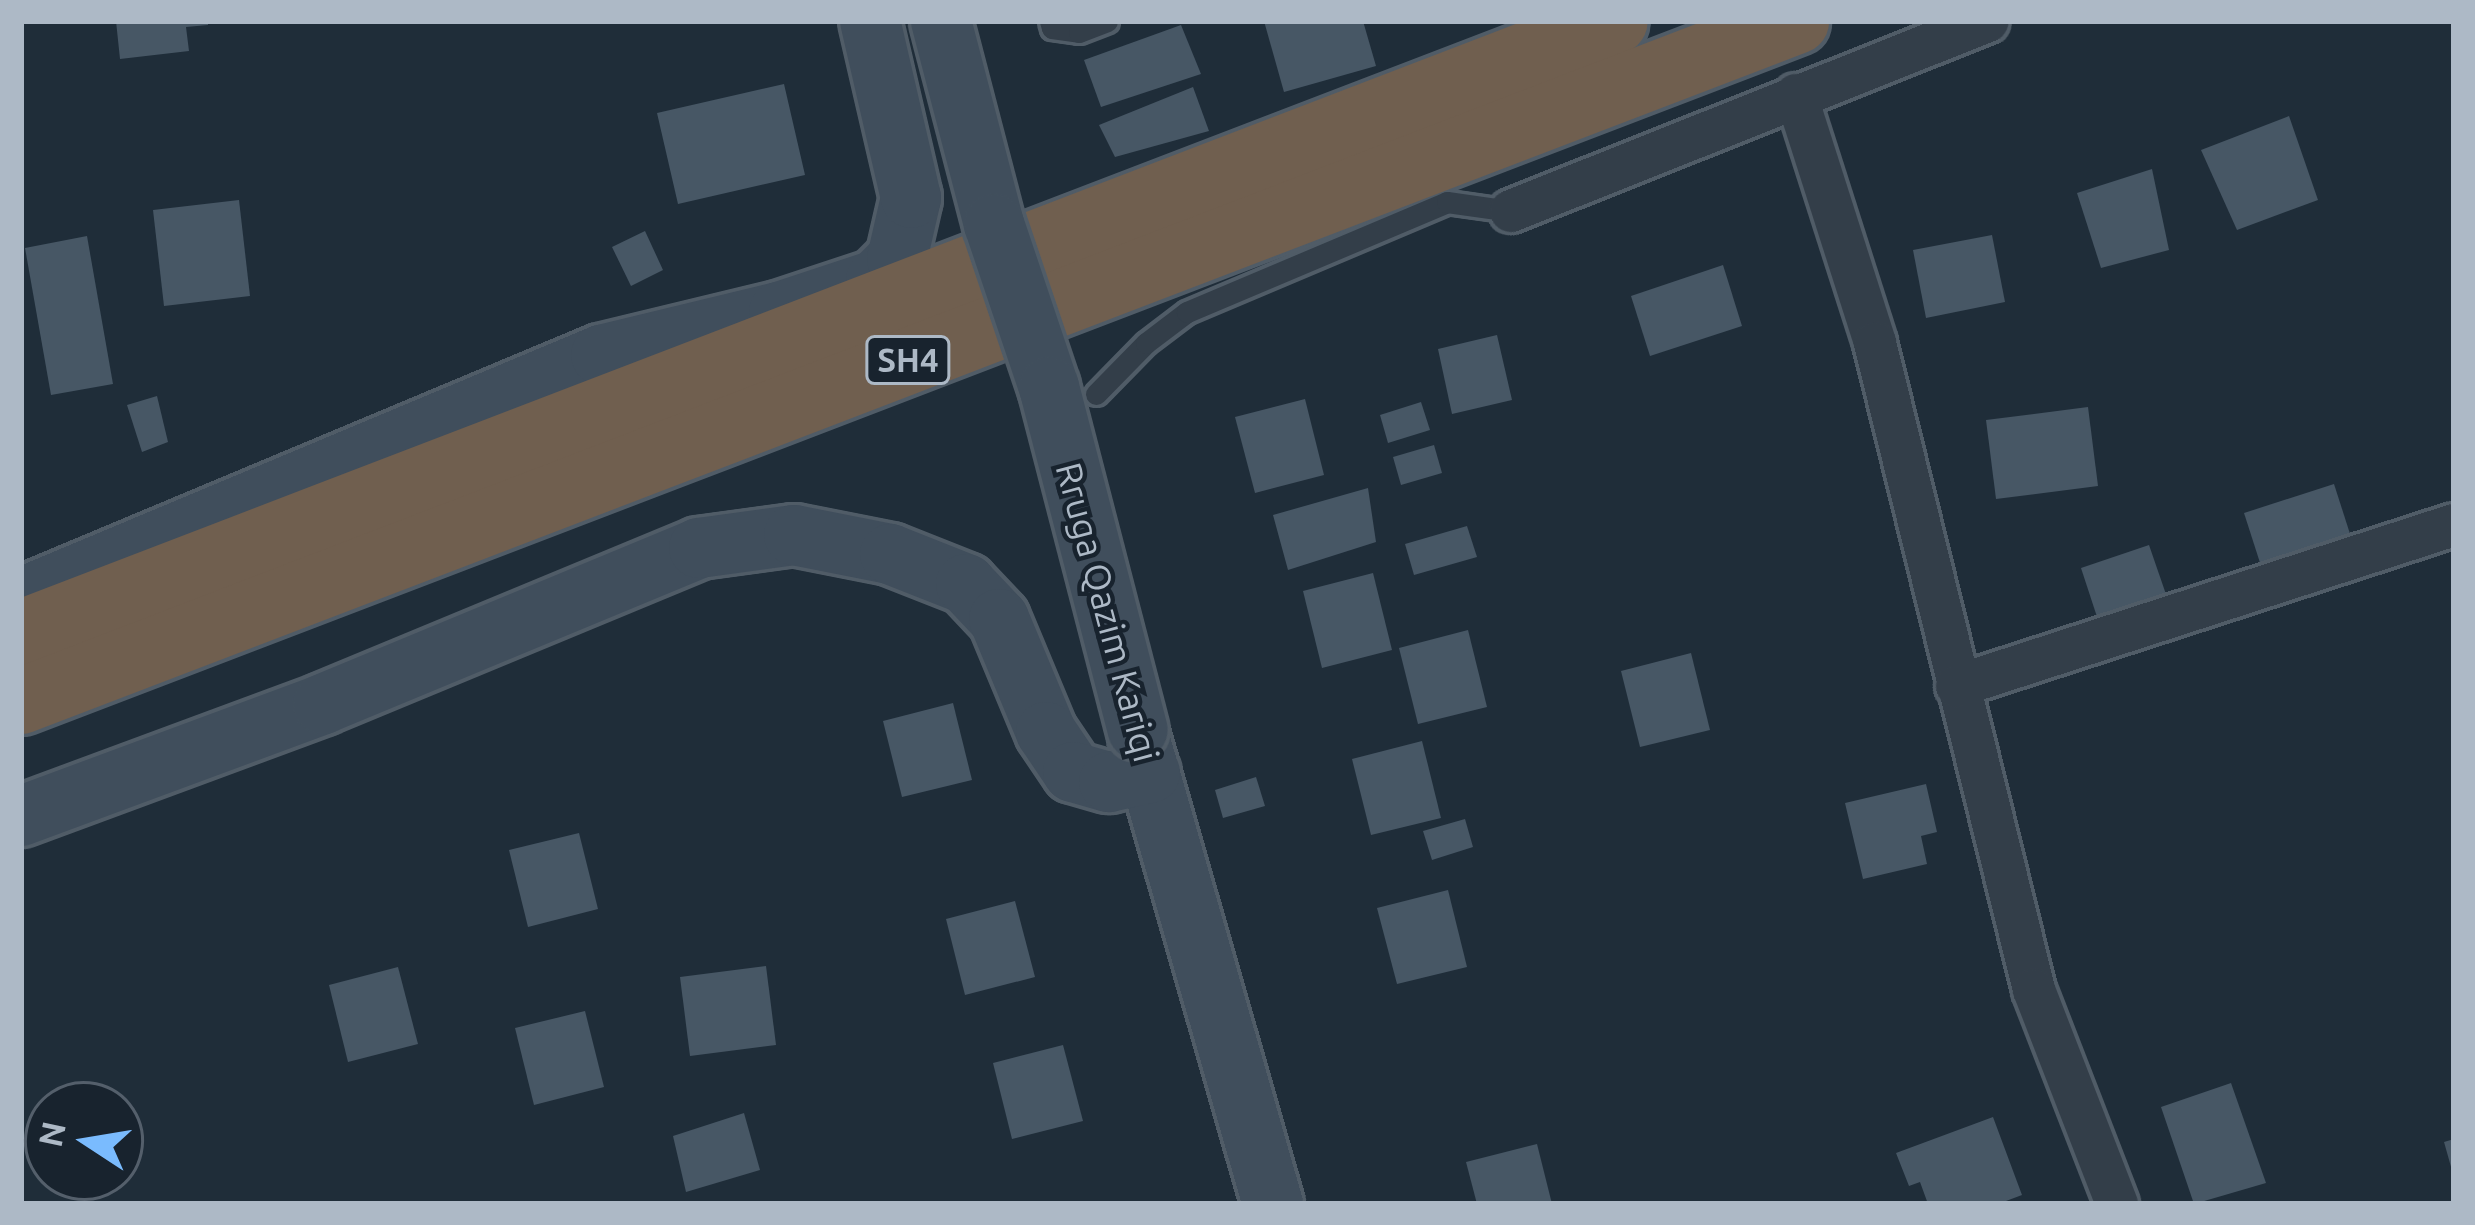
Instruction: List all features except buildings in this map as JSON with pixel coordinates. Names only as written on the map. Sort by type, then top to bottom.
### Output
[{"type":"highway","name":"SH4","points":[[21,633],[1615,21]]},
{"type":"highway","name":"SH4","points":[[21,701],[1796,21]]},
{"type":"street","points":[[21,598],[601,355],[779,312],[876,280],[898,259],[911,198],[871,21]]},
{"type":"street","name":"Rruga Qazim Kariqi","points":[[941,21],[994,224],[1049,387],[1144,751],[1273,1204]]},
{"type":"street","points":[[1511,211],[1988,21]]},
{"type":"street","points":[[1796,95],[1875,343],[2034,990],[2116,1204]]},
{"type":"street","points":[[1957,686],[2454,525]]},
{"type":"street","points":[[21,816],[323,704],[699,548],[760,536],[829,538],[928,566],[966,584],[999,619],[1046,732],[1073,772],[1108,782],[1144,751]]},
{"type":"lane","points":[[1050,21],[1052,28],[1079,32],[1107,21]]},
{"type":"lane","points":[[1096,394],[1145,343],[1187,312],[1447,202],[1511,211]]}]
